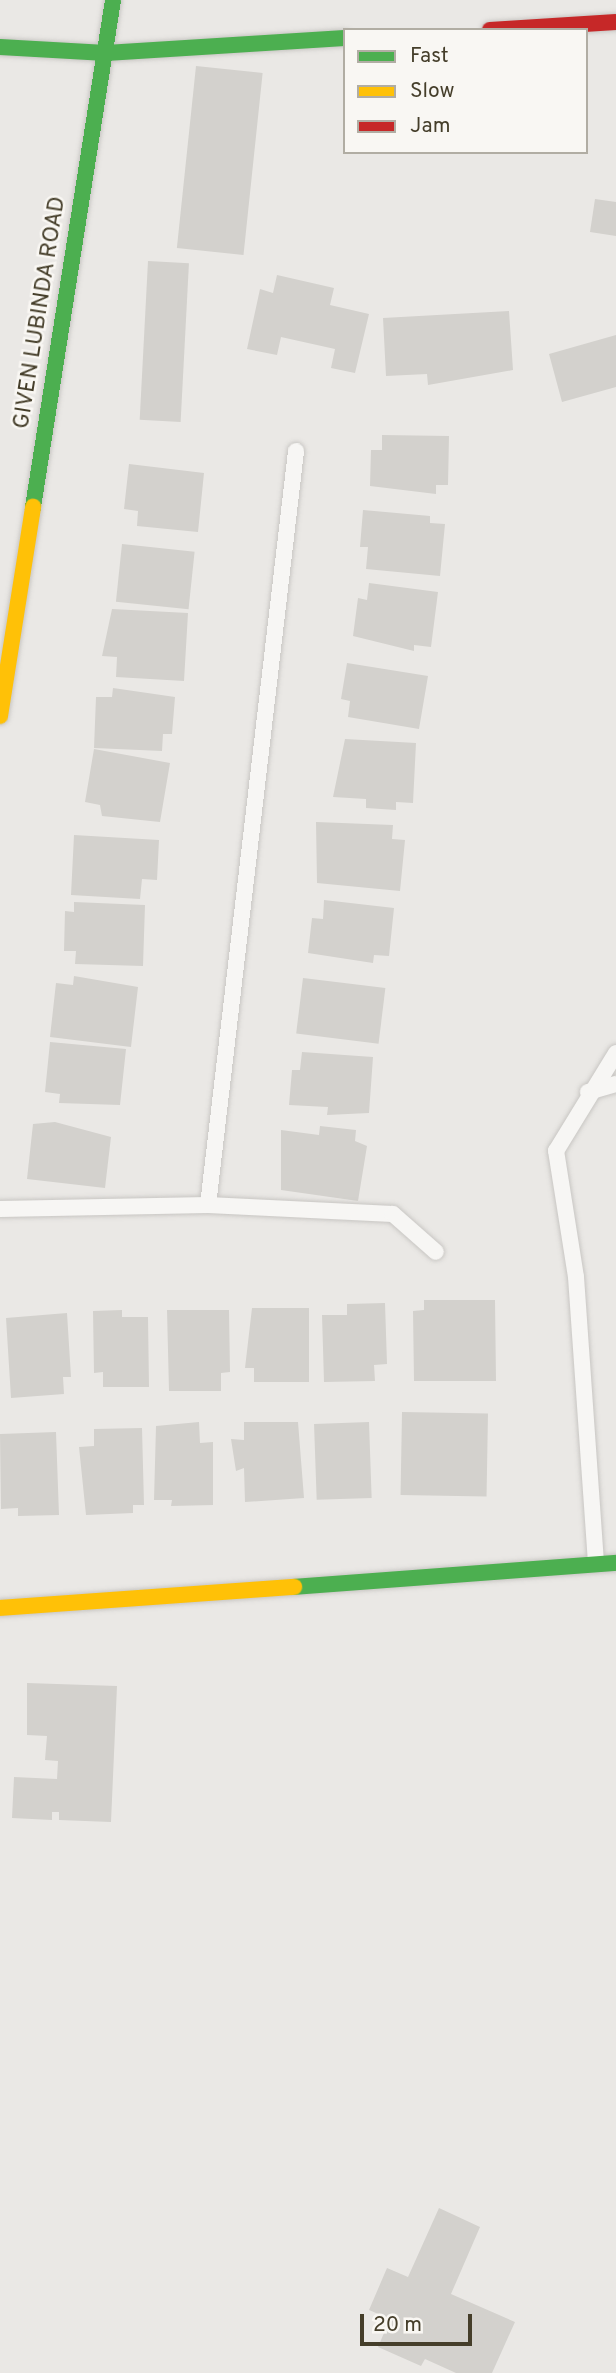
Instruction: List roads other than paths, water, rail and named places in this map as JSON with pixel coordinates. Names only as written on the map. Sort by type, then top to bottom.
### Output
[{"type":"street","name":"GIVEN LUBINDA ROAD","points":[[0,716],[7,640],[113,0]]},
{"type":"street","points":[[522,28],[616,22]]},
{"type":"street","points":[[0,47],[106,53],[343,38]]},
{"type":"street","points":[[0,1608],[616,1563]]},
{"type":"lane","points":[[208,1205],[296,451]]},
{"type":"lane","points":[[596,1563],[576,1277],[556,1151],[588,1092],[616,1053]]},
{"type":"lane","points":[[588,1092],[616,1084]]},
{"type":"lane","points":[[0,1209],[208,1205],[393,1214],[436,1252]]}]
